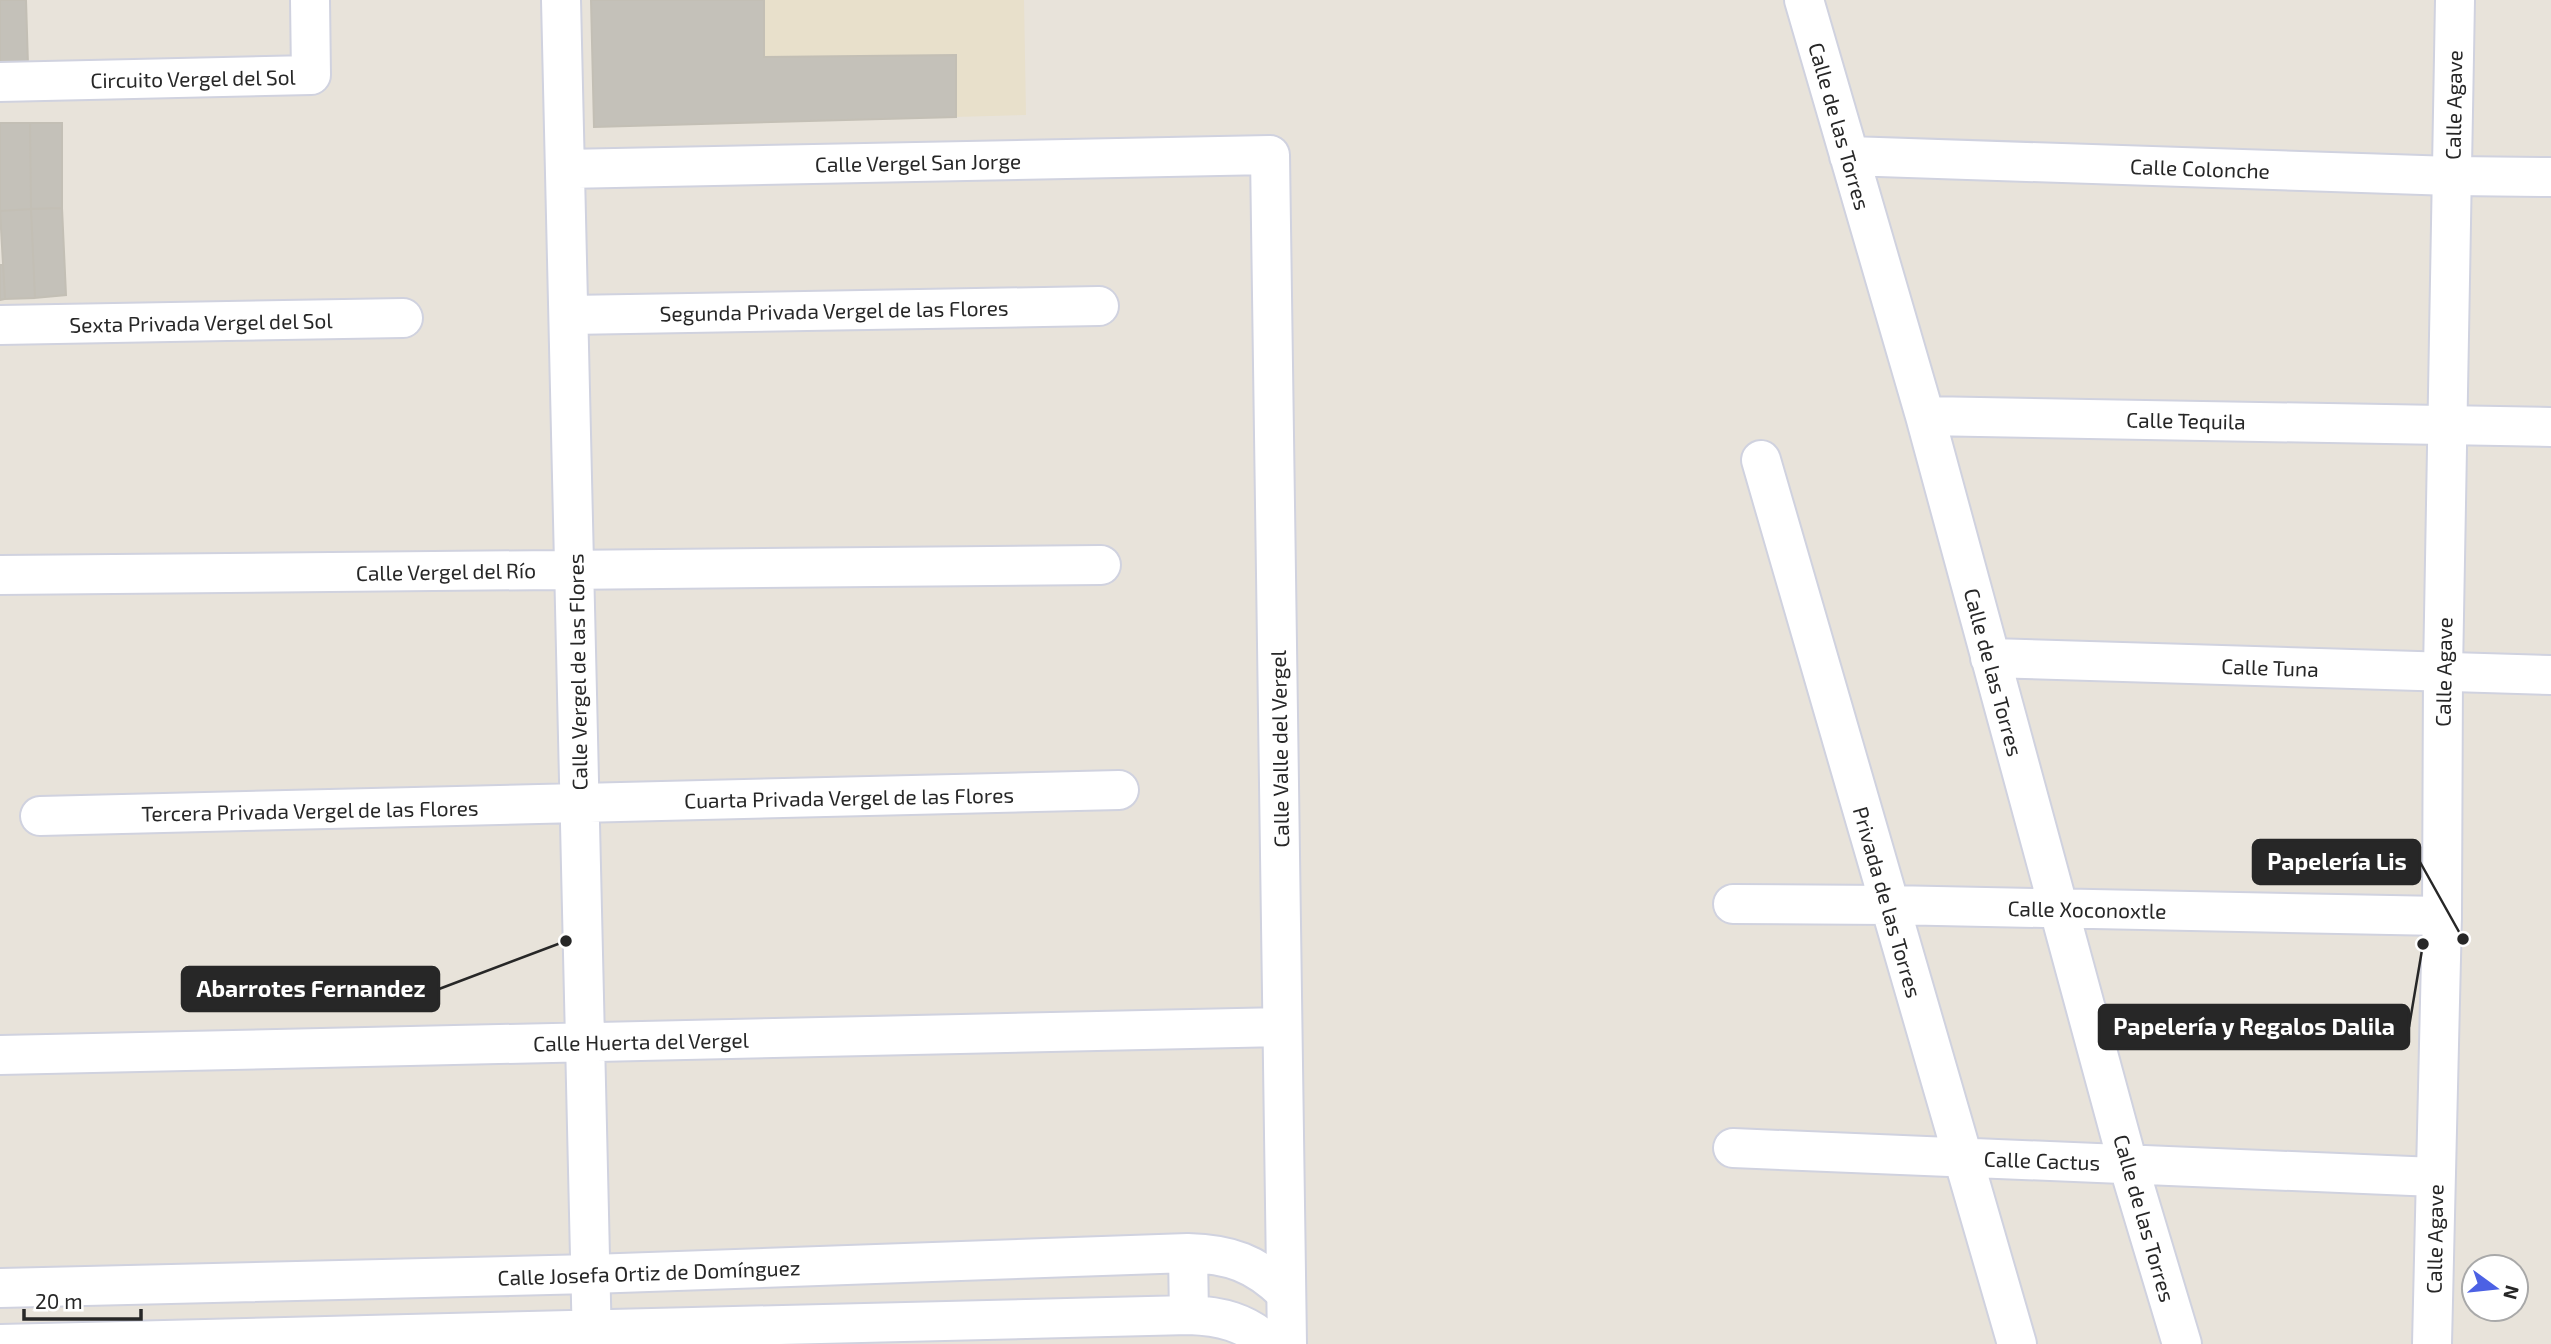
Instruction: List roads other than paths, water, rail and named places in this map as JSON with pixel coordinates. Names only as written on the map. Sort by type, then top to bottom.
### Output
[{"type":"street","name":"Circuito Vergel del Sol","points":[[0,82],[311,75],[310,0]]},
{"type":"street","name":"Calle Vergel de las Flores","points":[[561,0],[592,1337]]},
{"type":"street","name":"Calle de las Torres","points":[[1804,0],[1925,416],[2128,1164],[2182,1344]]},
{"type":"street","name":"Calle Agave","points":[[2432,1344],[2442,916],[2443,672],[2455,0]]},
{"type":"street","name":"Calle Vergel San Jorge","points":[[565,169],[1270,155]]},
{"type":"street","name":"Calle Valle del Vergel","points":[[1270,155],[1287,1344]]},
{"type":"street","name":"Calle Colonche","points":[[1849,156],[2551,177]]},
{"type":"street","name":"Segunda Privada Vergel de las Flores","points":[[569,315],[1100,306]]},
{"type":"street","name":"Sexta Privada Vergel del Sol","points":[[0,325],[403,318]]},
{"type":"street","name":"Calle Tequila","points":[[1925,416],[2551,427]]},
{"type":"street","name":"Privada de las Torres","points":[[1761,460],[2017,1344]]},
{"type":"street","name":"Calle Vergel del Río","points":[[0,575],[1101,565]]},
{"type":"street","name":"Calle Tuna","points":[[1990,658],[2551,675]]},
{"type":"street","name":"Cuarta Privada Vergel de las Flores","points":[[580,803],[1119,790]]},
{"type":"street","name":"Tercera Privada Vergel de las Flores","points":[[40,816],[580,803]]},
{"type":"street","name":"Calle Xoconoxtle","points":[[1733,904],[2442,916]]},
{"type":"street","name":"Calle Huerta del Vergel","points":[[0,1055],[1282,1027]]},
{"type":"street","name":"Calle Cactus","points":[[1733,1148],[2435,1177]]},
{"type":"street","name":"Calle Josefa Ortiz de Domínguez","points":[[0,1288],[591,1274],[1188,1253],[1216,1254],[1246,1263],[1275,1282],[1286,1293]]},
{"type":"street","points":[[1188,1253],[1189,1315]]},
{"type":"street","points":[[0,1344],[592,1337],[1189,1315],[1215,1316],[1237,1322],[1257,1332],[1269,1344]]},
{"type":"place","name":"Papelería Lis","points":[[2463,939]]},
{"type":"place","name":"Abarrotes Fernandez","points":[[566,941]]},
{"type":"place","name":"Papelería y Regalos Dalila","points":[[2423,944]]}]
